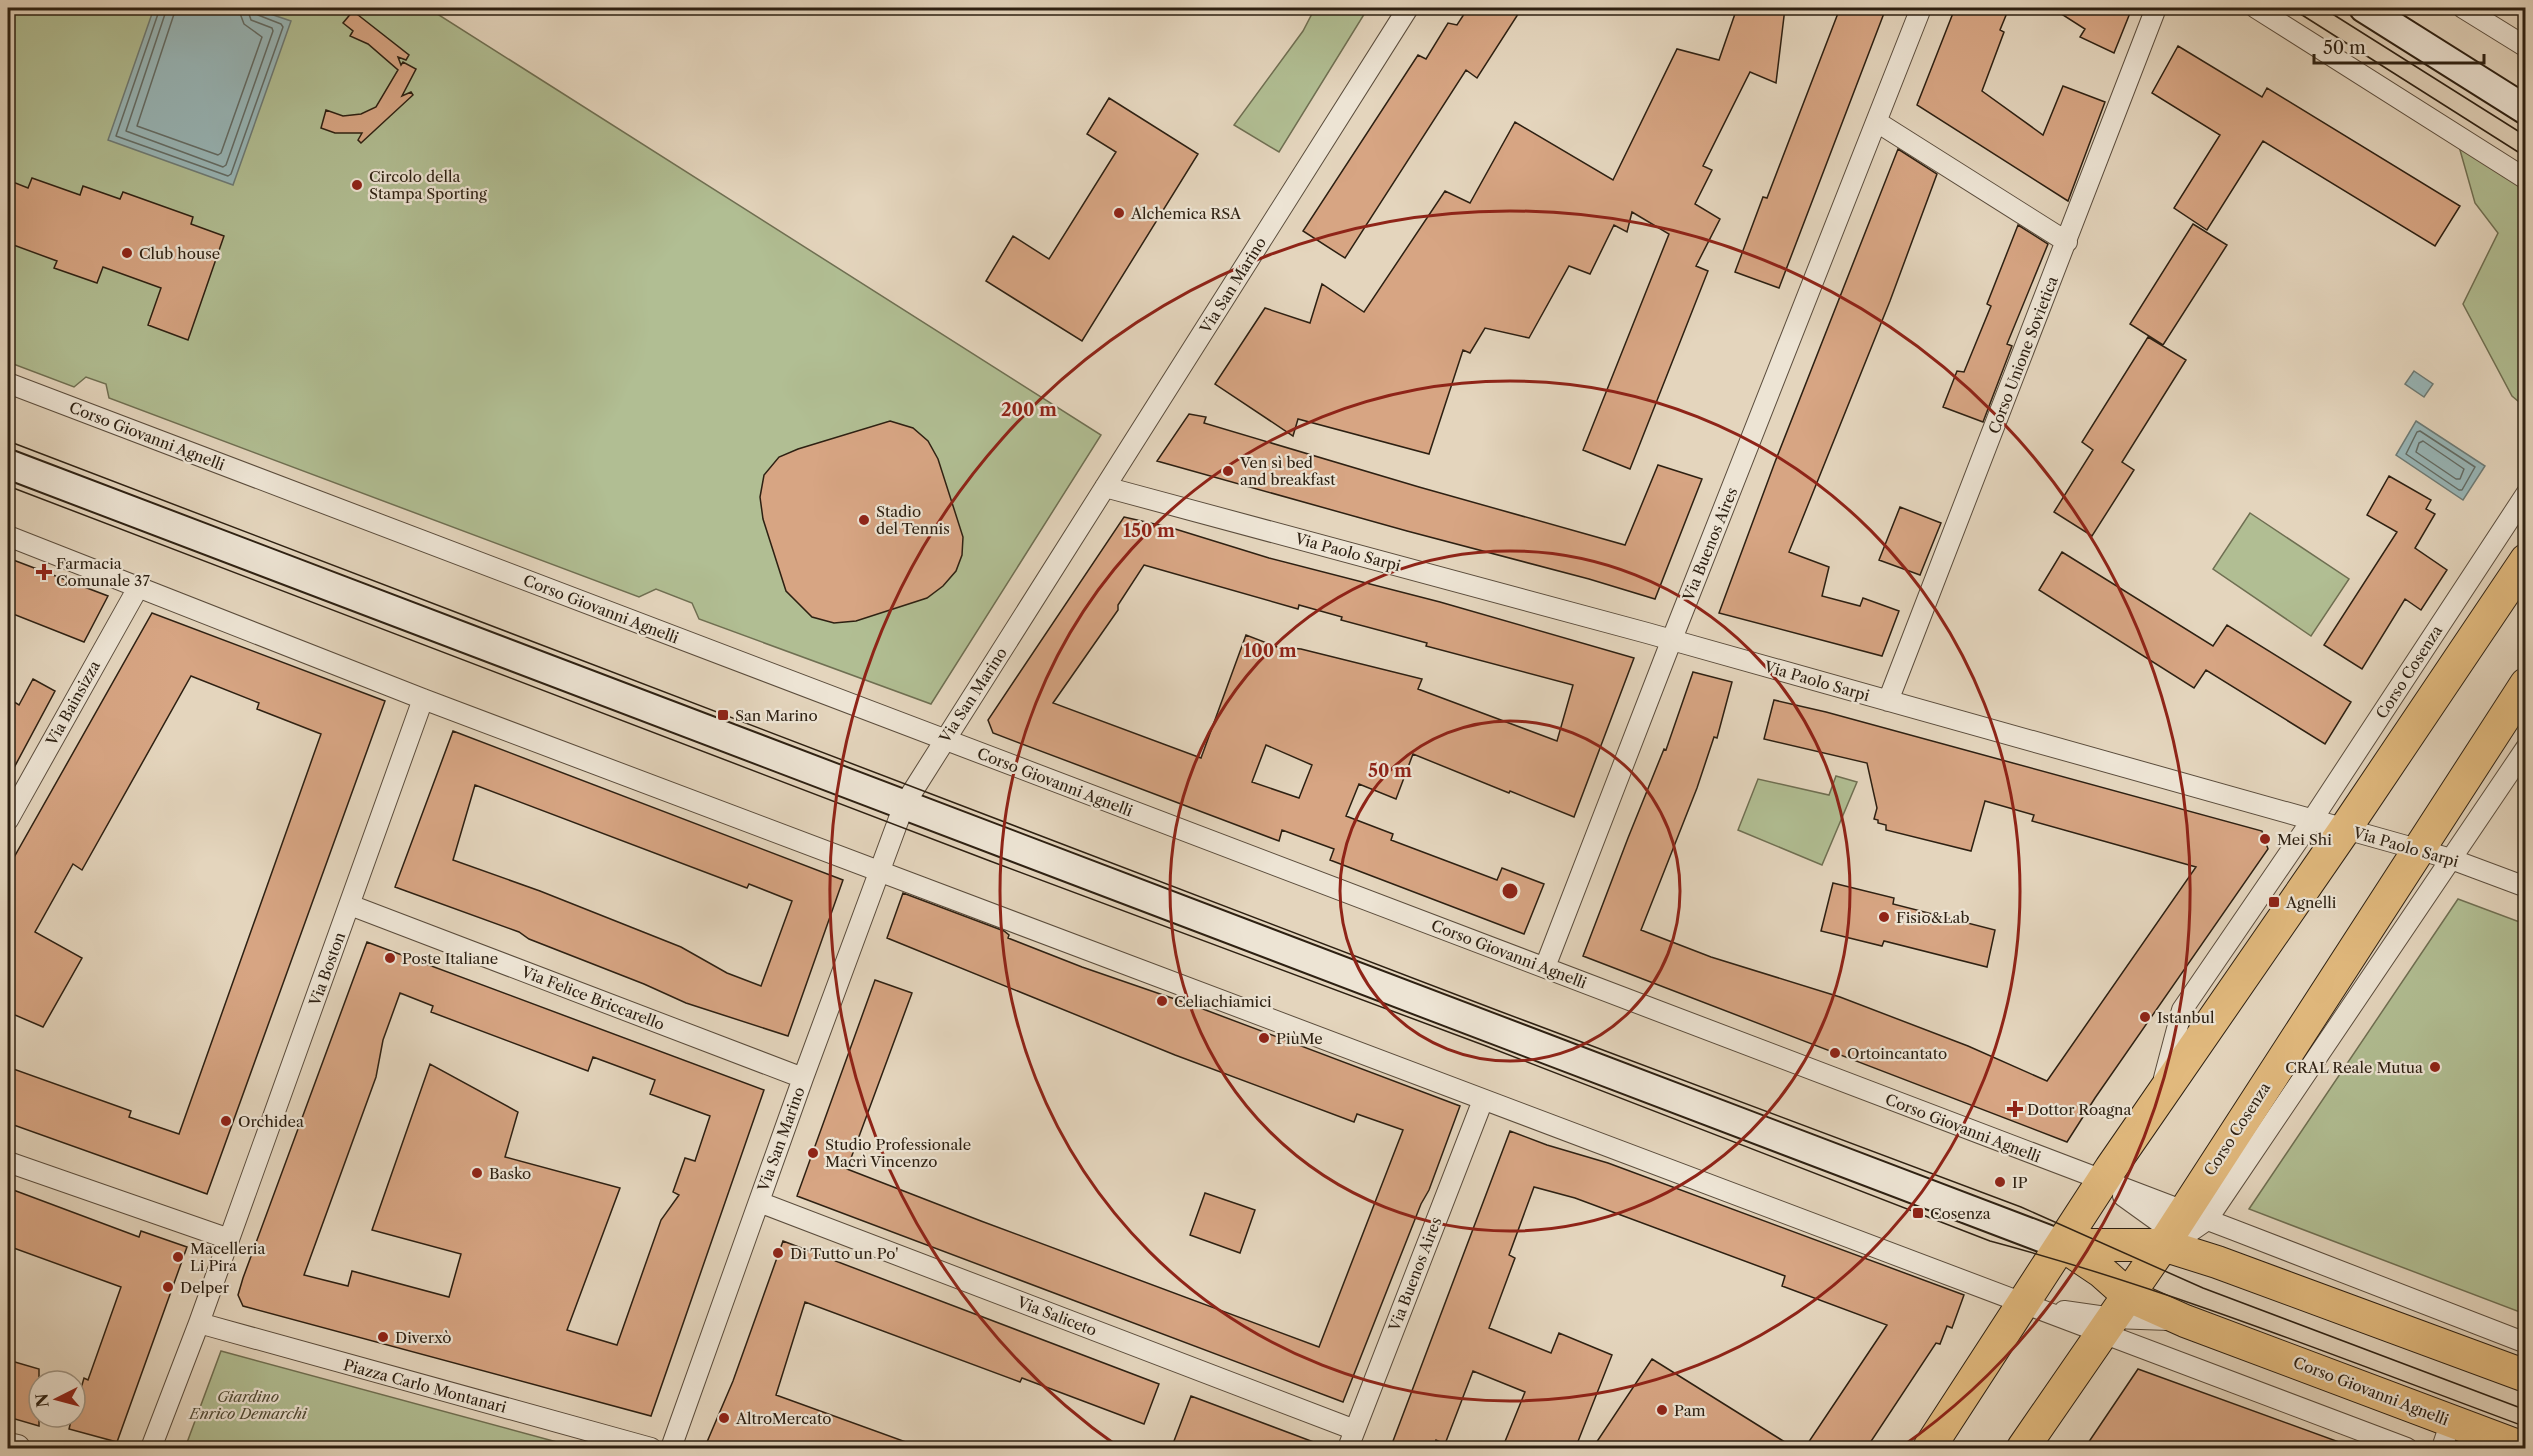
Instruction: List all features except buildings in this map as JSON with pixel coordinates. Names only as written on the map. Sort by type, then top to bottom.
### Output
[{"type":"main road","points":[[2364,8],[2526,110]]},
{"type":"main road","name":"Corso Giovanni Agnelli","points":[[8,464],[2062,1245],[2102,1272],[2115,1316],[2185,1321],[2446,1435],[2523,1449]]},
{"type":"main road","name":"Corso Cosenza","points":[[1929,1449],[2103,1180],[2345,829],[2526,560]]},
{"type":"main road","name":"Corso Cosenza","points":[[2023,1449],[2067,1382],[2181,1229],[2417,849],[2526,684]]},
{"type":"main road","name":"Corso Giovanni Agnelli","points":[[2062,1245],[2181,1229],[2217,1262],[2526,1376]]},
{"type":"street","name":"Via San Marino","points":[[671,1449],[803,1078],[904,805],[1408,8]]},
{"type":"street","name":"Via Buenos Aires","points":[[1545,968],[1921,8]]},
{"type":"street","name":"Corso Unione Sovietica","points":[[1888,701],[2156,8]]},
{"type":"street","points":[[2256,8],[2526,179]]},
{"type":"street","points":[[2463,8],[2526,47]]},
{"type":"street","points":[[1877,122],[2067,242]]},
{"type":"street","name":"Corso Giovanni Agnelli","points":[[8,383],[2103,1180],[2181,1229],[2526,1342]]},
{"type":"street","name":"Via Paolo Sarpi","points":[[1105,487],[1672,639],[2417,849],[2526,887]]},
{"type":"street","name":"Corso Cosenza","points":[[2158,1100],[2182,1010],[2312,820],[2526,494]]},
{"type":"street","name":"Corso Giovanni Agnelli","points":[[8,536],[423,699],[2023,1305],[2115,1316],[2407,1449]]},
{"type":"street","name":"Via Bainsizza","points":[[8,820],[139,586]]},
{"type":"street","name":"Via Boston","points":[[151,1449],[199,1323],[423,699]]},
{"type":"street","name":"Corso Cosenza","points":[[2181,1229],[2451,859],[2526,748]]},
{"type":"street","name":"Via Felice Briccarello","points":[[350,905],[803,1078]]},
{"type":"street","name":"Via Buenos Aires","points":[[1351,1439],[1483,1100]]},
{"type":"street","points":[[8,1162],[229,1239]]},
{"type":"street","name":"Via Saliceto","points":[[759,1202],[1351,1439]]},
{"type":"street","name":"Piazza Carlo Montanari","points":[[199,1323],[651,1449]]},
{"type":"street","points":[[2480,1359],[2492,1330]]},
{"type":"street","points":[[8,1446],[16,1449]]},
{"type":"green space","name":"Circolo della Stampa Sporting","points":[[8,8],[428,8],[1101,435],[931,704],[699,619],[692,603],[656,589],[639,597],[109,398],[106,384],[86,377],[74,387],[8,362]]},
{"type":"green space","points":[[1315,8],[1368,8],[1279,152],[1234,125],[1303,31]]},
{"type":"green space","points":[[2458,143],[2525,186],[2525,407],[2512,396],[2463,304],[2498,233],[2475,203]]},
{"type":"green space","points":[[2250,513],[2349,579],[2311,636],[2213,569]]},
{"type":"green space","points":[[1836,776],[1857,782],[1822,865],[1738,830],[1758,779],[1829,795]]},
{"type":"green space","name":"CRAL Reale Mutua","points":[[2458,899],[2525,924],[2525,1314],[2249,1209]]},
{"type":"green space","name":"Giardino Enrico Demarchi","points":[[221,1351],[579,1448],[185,1448]]},
{"type":"water","points":[[154,8],[253,8],[291,21],[233,185],[108,140]]},
{"type":"water","points":[[2414,371],[2433,384],[2424,397],[2405,384]]},
{"type":"water","points":[[2416,421],[2485,466],[2463,500],[2396,455]]},
{"type":"tram line","points":[[2291,8],[2526,157]]},
{"type":"tram line","points":[[2323,8],[2526,136]]},
{"type":"tram line","points":[[8,441],[1499,1011],[2021,1207],[2203,1288],[2526,1410]]},
{"type":"tram line","points":[[8,486],[990,861],[1486,1046],[1990,1241],[2126,1281],[2193,1304],[2526,1427]]},
{"type":"place","name":"Circolo della Stampa Sporting","points":[[357,185]]},
{"type":"place","name":"Alchemica RSA","points":[[1119,213]]},
{"type":"place","name":"Club house","points":[[127,253]]},
{"type":"place","name":"Ven sì bed and breakfast","points":[[1228,471]]},
{"type":"place","name":"Stadio del Tennis","points":[[864,520]]},
{"type":"place","name":"Farmacia Comunale 37","points":[[44,572]]},
{"type":"place","name":"San Marino","points":[[723,715]]},
{"type":"place","name":"Mei Shi","points":[[2265,839]]},
{"type":"place","name":"Agnelli","points":[[2274,902]]},
{"type":"place","name":"Fisio&Lab","points":[[1884,917]]},
{"type":"place","name":"Poste Italiane","points":[[390,958]]},
{"type":"place","name":"Celiachiamici","points":[[1162,1001]]},
{"type":"place","name":"Istanbul","points":[[2145,1017]]},
{"type":"place","name":"PiùMe","points":[[1264,1038]]},
{"type":"place","name":"Ortoincantato","points":[[1835,1053]]},
{"type":"place","name":"CRAL Reale Mutua","points":[[2435,1067]]},
{"type":"place","name":"Dottor Roagna","points":[[2015,1109]]},
{"type":"place","name":"Orchidea","points":[[226,1121]]},
{"type":"place","name":"Studio Professionale Macrì Vincenzo","points":[[813,1153]]},
{"type":"place","name":"Basko","points":[[477,1173]]},
{"type":"place","name":"IP","points":[[2000,1182]]},
{"type":"place","name":"Cosenza","points":[[1918,1213]]},
{"type":"place","name":"Di Tutto un Po'","points":[[778,1253]]},
{"type":"place","name":"Macelleria Li Pira","points":[[178,1257]]},
{"type":"place","name":"Delper","points":[[168,1287]]},
{"type":"place","name":"Diverxò","points":[[383,1337]]},
{"type":"place","name":"Pam","points":[[1662,1410]]},
{"type":"place","name":"AltroMercato","points":[[724,1418]]}]
